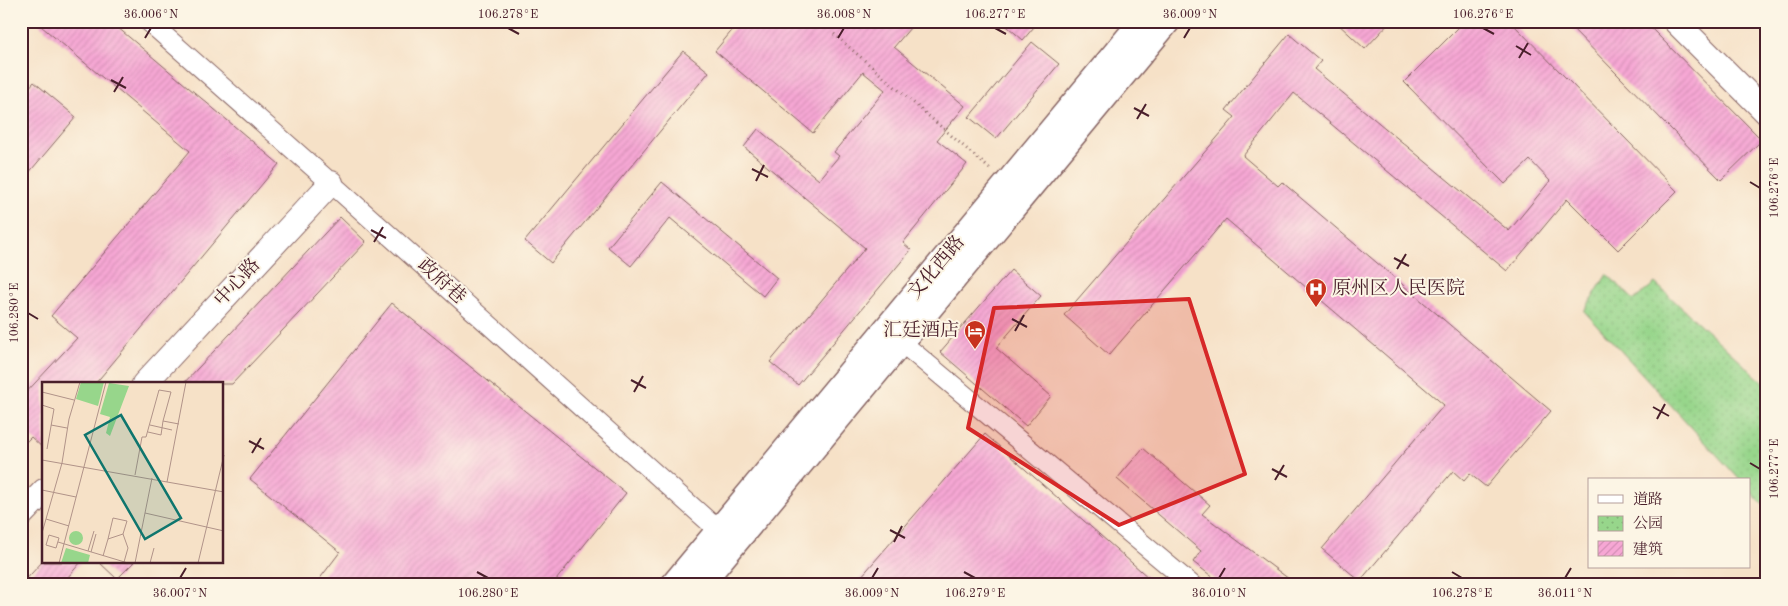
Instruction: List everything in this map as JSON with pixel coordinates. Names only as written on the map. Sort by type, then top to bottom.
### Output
[{"type":"main road","name":"文化西路","points":[[699,585],[726,537],[1007,184],[1143,21]]},
{"type":"main road","name":"文化西路","points":[[674,585],[726,537],[901,342],[1167,21]]},
{"type":"street","name":"政府巷","points":[[148,21],[726,537]]},
{"type":"street","points":[[1675,21],[1767,113]]},
{"type":"street","name":"中心路","points":[[146,382],[331,183]]},
{"type":"street","points":[[901,342],[1192,585]]},
{"type":"street","points":[[21,515],[42,493]]},
{"type":"path","points":[[834,34],[1007,184]]},
{"type":"highlighted area","points":[[1189,299],[1245,474],[1119,525],[968,428],[994,308]]},
{"type":"green space","points":[[1607,274],[1634,300],[1655,283],[1767,386],[1767,509],[1750,491],[1750,478],[1738,478],[1584,311]]},
{"type":"building","points":[[35,21],[110,21],[279,164],[97,382],[42,382],[42,447],[31,437],[21,447],[21,398],[77,338],[51,316],[190,151]]},
{"type":"building","points":[[740,21],[916,21],[894,47],[965,106],[937,140],[967,164],[903,243],[911,250],[798,385],[770,362],[865,248],[744,147],[758,129],[819,180],[839,156],[834,152],[885,90],[863,72],[813,133],[715,51]]},
{"type":"building","points":[[1001,21],[1039,21],[1023,40]]},
{"type":"building","points":[[1335,21],[1391,21],[1365,49]]},
{"type":"building","points":[[1465,21],[1510,21],[1677,191],[1618,250],[1567,199],[1507,271],[1294,93],[1243,156],[1278,186],[1282,182],[1551,411],[1486,487],[1470,474],[1464,481],[1453,471],[1360,581],[1322,549],[1444,405],[1226,219],[1109,355],[1064,315],[1235,117],[1226,110],[1289,34],[1321,61],[1314,69],[1509,231],[1550,181],[1530,160],[1505,184],[1404,82]]},
{"type":"building","points":[[1565,21],[1644,21],[1762,140],[1721,180]]},
{"type":"building","points":[[1032,42],[1059,64],[996,139],[969,117]]},
{"type":"building","points":[[683,51],[709,72],[551,263],[525,241]]},
{"type":"building","points":[[34,82],[76,117],[21,182],[21,97]]},
{"type":"building","points":[[662,182],[777,278],[763,296],[670,218],[631,266],[608,247]]},
{"type":"building","points":[[340,217],[366,242],[232,384],[224,384],[224,382],[185,382]]},
{"type":"building","points":[[1011,270],[1041,296],[996,348],[1051,396],[1026,426],[940,352]]},
{"type":"building","points":[[392,303],[626,493],[552,585],[315,585],[340,552],[250,479]]},
{"type":"building","points":[[985,434],[1157,585],[854,585]]},
{"type":"building","points":[[1143,448],[1210,505],[1202,514],[1297,585],[1223,585],[1193,562],[1201,551],[1117,479]]},
{"type":"building","points":[[42,562],[42,564],[79,564],[61,585],[21,585]]},
{"type":"building","points":[[101,564],[132,564],[117,579]]},
{"type":"place","name":"原州区人民医院","points":[[1316,308]]},
{"type":"place","name":"汇廷酒店","points":[[975,350]]}]
